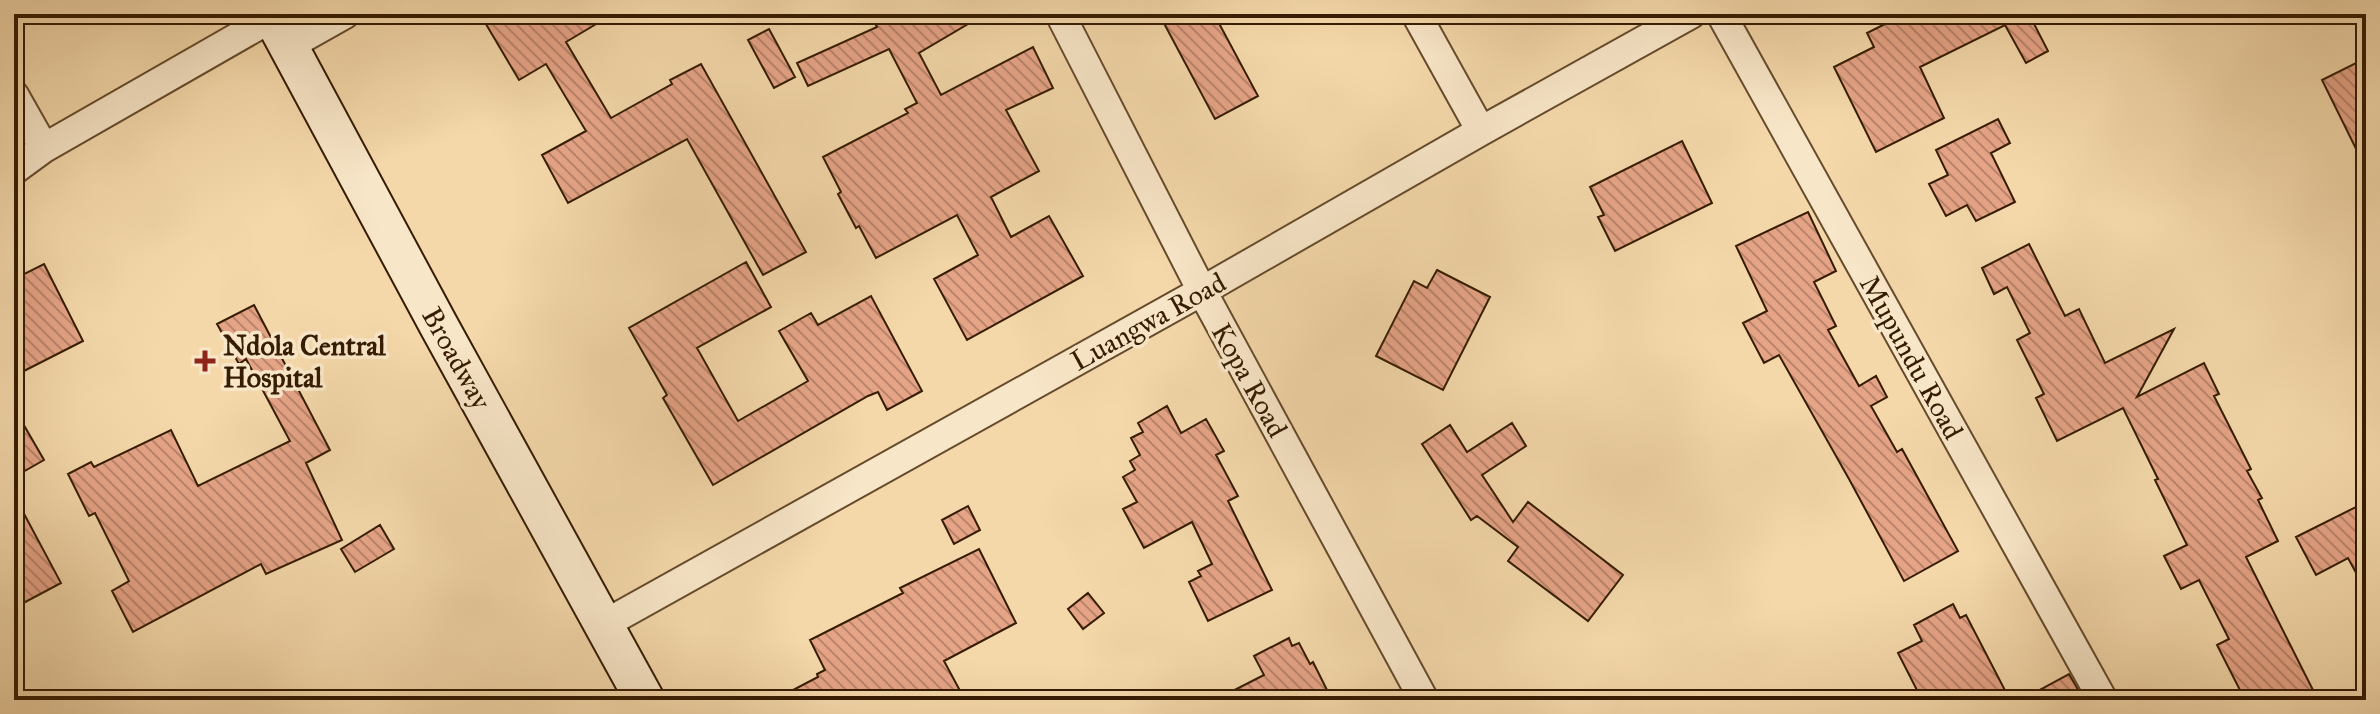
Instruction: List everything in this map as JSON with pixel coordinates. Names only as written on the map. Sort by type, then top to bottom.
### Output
[{"type":"main road","name":"Broadway","points":[[278,25],[645,700]]},
{"type":"street","points":[[14,170],[44,148],[278,25],[345,14]]},
{"type":"street","name":"Kopa Road","points":[[1060,14],[1202,291],[1424,700]]},
{"type":"street","points":[[1416,14],[1481,131]]},
{"type":"street","name":"Luangwa Road","points":[[603,625],[1691,14]]},
{"type":"street","name":"Mupundu Road","points":[[1721,14],[2103,700]]},
{"type":"street","points":[[14,95],[44,148]]},
{"type":"building","points":[[480,14],[613,14],[566,42],[611,118],[701,64],[806,252],[763,275],[687,139],[568,203],[542,155],[586,131],[546,64],[519,80]]},
{"type":"building","points":[[870,14],[985,14],[919,53],[941,95],[1033,47],[1053,88],[1006,110],[1039,171],[991,197],[1011,237],[1049,216],[1083,276],[967,340],[934,279],[978,255],[957,215],[876,258],[838,194],[841,192],[823,157],[908,113],[905,109],[917,103],[889,49],[808,86],[797,63],[877,27]]},
{"type":"building","points":[[1159,14],[1214,14],[1258,96],[1215,119]]},
{"type":"building","points":[[1905,14],[2029,14],[2048,51],[2026,63],[2005,25],[1920,67],[1944,118],[1876,152],[1834,67],[1874,47],[1867,33]]},
{"type":"building","points":[[769,29],[795,77],[774,88],[748,40]]},
{"type":"building","points":[[2366,58],[2366,169],[2322,80]]},
{"type":"building","points":[[1998,119],[2010,143],[1991,153],[2015,202],[1976,221],[1967,205],[1946,216],[1929,184],[1948,175],[1936,150]]},
{"type":"building","points":[[1682,141],[1712,203],[1615,251],[1598,217],[1604,215],[1590,187]]},
{"type":"building","points":[[1808,212],[1836,271],[1814,282],[1836,326],[1828,330],[1859,386],[1876,376],[1887,397],[1871,406],[1897,452],[1902,449],[1958,551],[1904,581],[1779,355],[1764,363],[1743,323],[1767,311],[1736,246]]},
{"type":"building","points":[[2029,244],[2065,316],[2079,309],[2105,363],[2174,329],[2137,397],[2204,363],[2219,394],[2214,396],[2251,469],[2247,471],[2262,498],[2258,500],[2278,541],[2246,557],[2318,700],[2245,700],[2217,645],[2229,639],[2199,580],[2181,589],[2164,556],[2187,545],[2123,408],[2057,441],[2036,398],[2044,394],[2017,340],[2030,333],[2007,287],[1994,294],[1982,268]]},
{"type":"building","points":[[746,262],[771,307],[697,348],[738,421],[808,381],[779,331],[811,313],[818,325],[871,296],[922,391],[887,410],[878,392],[868,396],[713,485],[663,398],[667,395],[629,328]]},
{"type":"building","points":[[44,264],[83,341],[14,376],[14,279]]},
{"type":"building","points":[[1437,270],[1490,297],[1443,390],[1376,356],[1414,281],[1427,288]]},
{"type":"building","points":[[254,305],[330,450],[306,463],[342,540],[266,574],[261,564],[133,632],[112,591],[129,581],[95,513],[89,516],[68,474],[91,462],[94,467],[171,430],[198,486],[290,441],[246,359],[239,364],[217,324]]},
{"type":"building","points":[[1167,406],[1181,433],[1206,419],[1224,451],[1216,455],[1238,496],[1228,501],[1272,590],[1208,621],[1189,582],[1201,576],[1198,571],[1212,564],[1192,522],[1144,548],[1123,509],[1137,502],[1123,477],[1135,470],[1130,461],[1140,455],[1131,438],[1143,432],[1138,423]]},
{"type":"building","points":[[14,408],[44,460],[14,477]]},
{"type":"building","points":[[1512,423],[1526,446],[1482,475],[1513,522],[1528,502],[1623,575],[1588,621],[1508,561],[1518,547],[1477,516],[1471,520],[1422,444],[1450,425],[1467,452]]},
{"type":"building","points":[[14,495],[61,583],[14,608]]},
{"type":"building","points":[[968,506],[980,530],[954,544],[942,520]]},
{"type":"building","points":[[2356,507],[2366,527],[2366,591],[2348,558],[2316,575],[2296,537]]},
{"type":"building","points":[[380,525],[394,549],[355,572],[341,549]]},
{"type":"building","points":[[979,549],[1016,623],[944,661],[965,700],[774,700],[818,677],[817,674],[825,670],[810,640],[903,593],[900,588]]},
{"type":"building","points":[[1088,593],[1104,613],[1083,629],[1068,609]]},
{"type":"building","points":[[1953,604],[1960,618],[1966,615],[2010,700],[1922,700],[1898,653],[1922,641],[1914,625]]},
{"type":"building","points":[[1289,638],[1292,646],[1299,643],[1310,664],[1313,662],[1332,700],[1215,700],[1264,675],[1254,656]]},
{"type":"building","points":[[2069,674],[2084,700],[2021,700]]},
{"type":"place","name":"Ndola Central Hospital","points":[[205,361]]}]
